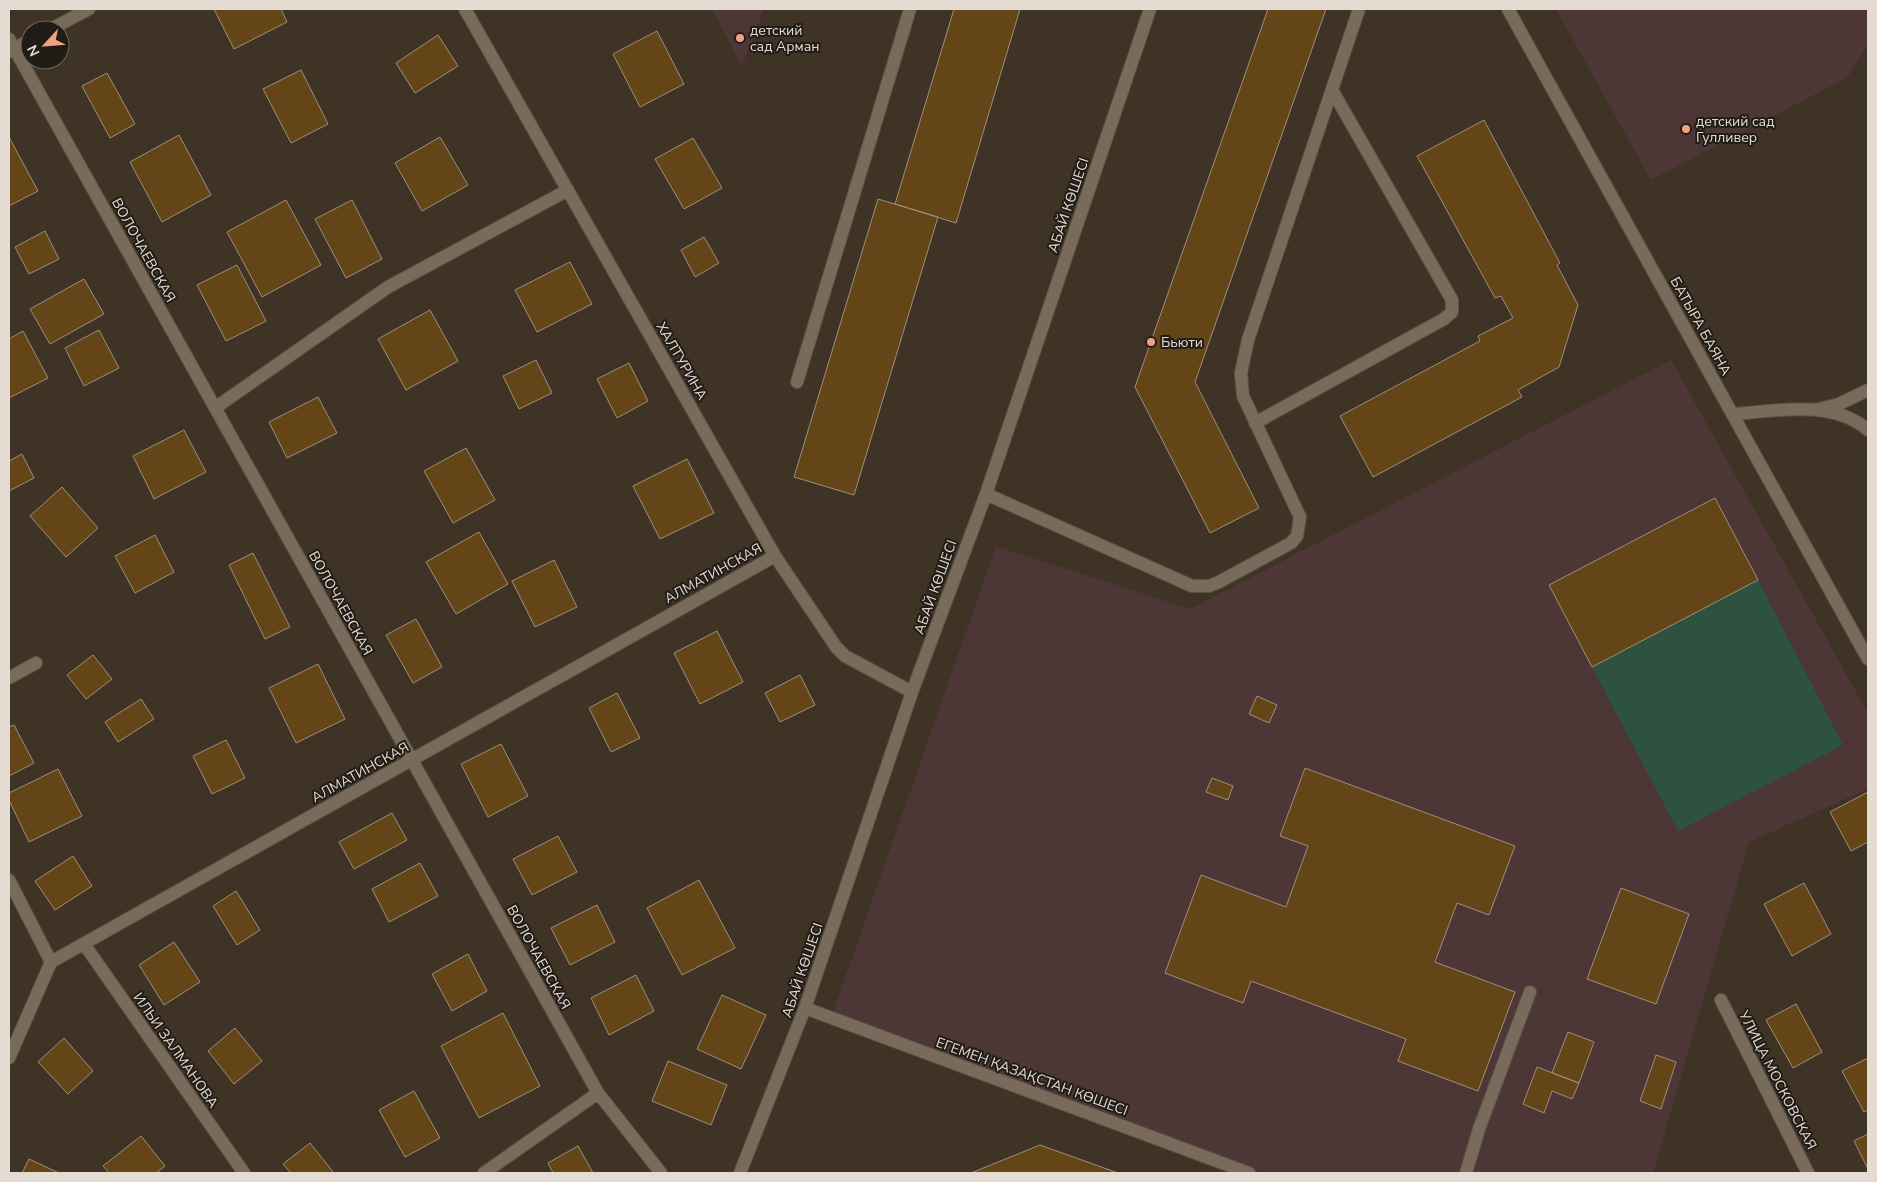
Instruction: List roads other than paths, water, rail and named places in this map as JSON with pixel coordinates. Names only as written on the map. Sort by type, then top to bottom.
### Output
[{"type":"street","points":[[68,20],[89,9]]},
{"type":"street","name":"ХАЛТУРИНА","points":[[465,9],[775,556],[836,647],[845,656],[912,692]]},
{"type":"street","points":[[796,382],[910,9]]},
{"type":"street","name":"АБАЙ КӨШЕСІ","points":[[740,1173],[805,1008],[912,692],[986,494],[1150,9]]},
{"type":"street","points":[[986,494],[1192,586],[1209,586],[1291,543],[1297,536],[1300,526],[1300,517],[1297,509],[1243,396],[1242,362],[1251,330],[1359,9]]},
{"type":"street","name":"БАТЫРА БАЯНА","points":[[1508,9],[1868,659]]},
{"type":"street","name":"ВОЛОЧАЕВСКАЯ","points":[[11,47],[598,1093],[661,1173]]},
{"type":"street","points":[[1255,424],[1444,320],[1452,312],[1452,300],[1332,90]]},
{"type":"street","points":[[215,408],[388,287],[568,190]]},
{"type":"street","points":[[1733,414],[1816,409],[1839,404],[1868,390]]},
{"type":"street","points":[[1816,409],[1843,415],[1868,430]]},
{"type":"street","name":"АЛМАТИНСКАЯ","points":[[51,962],[775,556]]},
{"type":"street","points":[[9,678],[36,663]]},
{"type":"street","points":[[9,880],[51,962],[9,1058]]},
{"type":"street","name":"ИЛЬИ ЗАЛМАНОВА","points":[[84,944],[244,1173]]},
{"type":"street","points":[[1466,1173],[1479,1130],[1530,992]]},
{"type":"street","name":"УЛИЦА МОСКОВСКАЯ","points":[[1721,1000],[1808,1173]]},
{"type":"street","name":"ЕГЕМЕН ҚАЗАҚСТАН КӨШЕСІ","points":[[805,1008],[1249,1173]]},
{"type":"street","points":[[484,1173],[598,1093]]},
{"type":"place","name":"детский сад Арман","points":[[740,38]]},
{"type":"place","name":"детский сад Гулливер","points":[[1686,129]]},
{"type":"place","name":"Бьюти","points":[[1151,342]]}]
